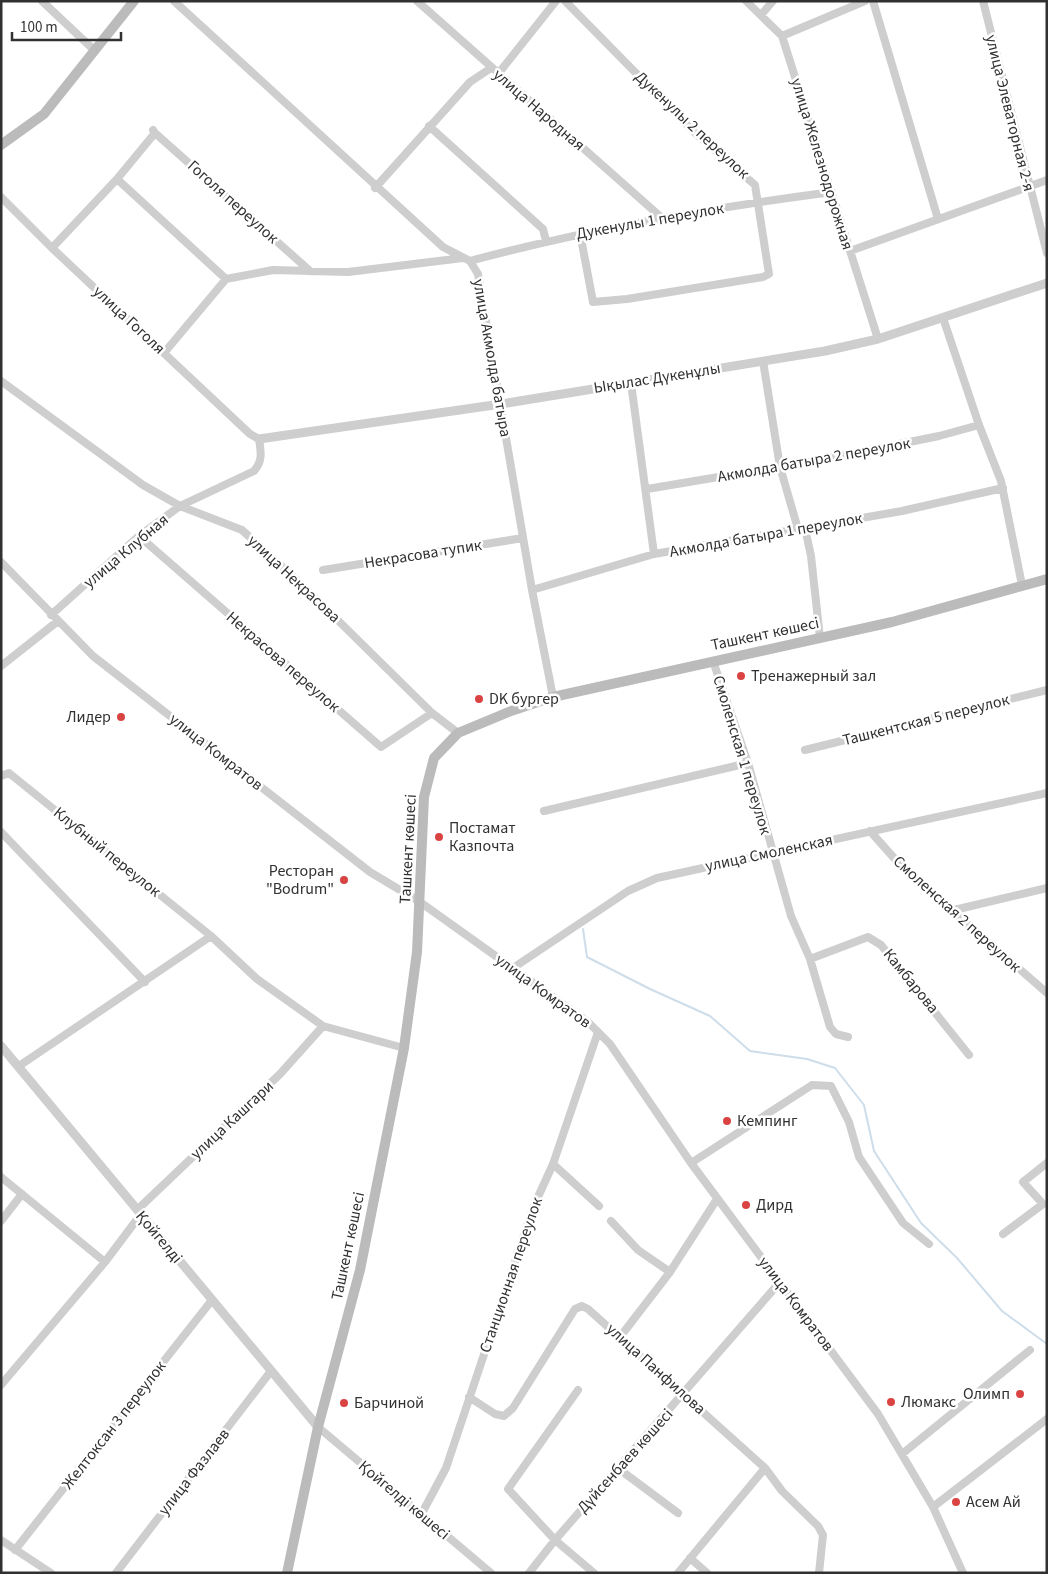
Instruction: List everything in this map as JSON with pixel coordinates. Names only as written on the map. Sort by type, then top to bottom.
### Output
[{"type":"main road","points":[[1,145],[44,114],[134,1]]},
{"type":"main road","name":"Ташкент көшесі","points":[[287,1573],[318,1428],[360,1270],[404,1048],[417,952],[424,797],[434,758],[458,733],[511,711],[553,697],[892,622],[979,596],[986,597],[1047,579]]},
{"type":"street","points":[[42,1],[94,50]]},
{"type":"street","name":"улица Акмолда батыра","points":[[174,1],[375,188],[443,247],[467,259],[478,274],[532,590],[553,697]]},
{"type":"street","name":"улица Народная","points":[[417,1],[490,68],[662,218]]},
{"type":"street","points":[[498,74],[556,1]]},
{"type":"street","name":"Дукенулы 2 переулок","points":[[565,1],[694,132],[755,185],[769,274],[763,277],[628,299],[593,302],[580,233]]},
{"type":"street","name":"улица Железнодорожная","points":[[746,1],[782,36],[878,339]]},
{"type":"street","points":[[761,15],[773,1]]},
{"type":"street","points":[[782,36],[865,1]]},
{"type":"street","points":[[873,1],[938,219]]},
{"type":"street","name":"улица Элеваторная 2-я","points":[[983,1],[1028,186],[1047,253]]},
{"type":"street","points":[[375,188],[470,82],[490,68]]},
{"type":"street","points":[[429,126],[543,229],[546,241]]},
{"type":"street","name":"Гоголя переулок","points":[[52,248],[117,179],[154,131],[310,271]]},
{"type":"street","points":[[117,179],[226,279],[164,353]]},
{"type":"street","points":[[850,251],[1047,180]]},
{"type":"street","name":"Дукенулы 1 переулок","points":[[467,259],[580,233],[759,202],[832,192]]},
{"type":"street","name":"улица Гоголя","points":[[1,197],[52,248],[250,434],[259,439]]},
{"type":"street","name":"Гоголя переулок","points":[[226,279],[274,270],[348,272],[467,259]]},
{"type":"street","name":"Ықылас Дүкенұлы","points":[[259,439],[501,404],[825,351],[878,339],[1047,282]]},
{"type":"street","points":[[943,318],[979,425],[1003,488],[1022,585]]},
{"type":"street","points":[[763,361],[780,467],[811,556],[820,638]]},
{"type":"street","name":"улица Некрасова","points":[[1,381],[143,485],[180,506],[242,530],[299,582],[432,713],[458,733]]},
{"type":"street","points":[[631,383],[647,489],[654,554]]},
{"type":"street","name":"Акмолда батыра 2 переулок","points":[[647,489],[780,467],[939,436],[979,425]]},
{"type":"street","name":"улица Клубная","points":[[52,615],[139,536],[180,506],[254,471],[261,464],[259,439]]},
{"type":"street","name":"Акмолда батыра 1 переулок","points":[[532,590],[654,554],[902,511],[1003,488]]},
{"type":"street","name":"Некрасова переулок","points":[[139,536],[381,748],[432,713]]},
{"type":"street","name":"Некрасова тупик","points":[[323,570],[523,538]]},
{"type":"street","name":"улица Комратов","points":[[1,562],[93,656],[368,870],[420,902],[513,968],[588,1022],[610,1044],[717,1199],[878,1414],[933,1507],[963,1573]]},
{"type":"street","points":[[1,666],[58,621]]},
{"type":"street","name":"Смоленская 1 переулок","points":[[712,661],[748,762],[791,916],[810,959],[830,1027],[836,1034],[848,1038]]},
{"type":"street","name":"Ташкентская 5 переулок","points":[[805,750],[1047,690]]},
{"type":"street","points":[[544,811],[748,762]]},
{"type":"street","name":"Клубный переулок","points":[[1,776],[9,773],[211,936],[257,979],[323,1026],[404,1048]]},
{"type":"street","name":"улица Смоленская","points":[[513,968],[635,888],[656,878],[1047,793]]},
{"type":"street","name":"Смоленская 2 переулок","points":[[870,831],[902,867],[950,911],[1047,993]]},
{"type":"street","points":[[1,832],[145,982]]},
{"type":"street","points":[[950,911],[1047,888]]},
{"type":"street","points":[[19,1066],[211,936]]},
{"type":"street","name":"Камбарова","points":[[810,959],[868,937],[881,945],[969,1055]]},
{"type":"street","name":"улица Кашгари","points":[[1,1386],[105,1262],[139,1212],[280,1074],[323,1026]]},
{"type":"street","name":"Станционная переулок","points":[[422,1515],[446,1468],[533,1208],[552,1164],[598,1032]]},
{"type":"street","name":"Қойгелді","points":[[3,1049],[318,1428]]},
{"type":"street","points":[[691,1163],[812,1085],[831,1086],[849,1122],[859,1157],[903,1223],[929,1244]]},
{"type":"street","points":[[1003,1234],[1043,1204],[1023,1182],[1047,1163]]},
{"type":"street","points":[[552,1164],[599,1206]]},
{"type":"street","points":[[1,1176],[105,1262]]},
{"type":"street","points":[[1,1221],[22,1194]]},
{"type":"street","points":[[620,1337],[670,1272],[717,1199]]},
{"type":"street","points":[[611,1221],[638,1250],[670,1272]]},
{"type":"street","name":"Дүйсенбаев көшесі","points":[[529,1573],[555,1540],[619,1469],[780,1282]]},
{"type":"street","name":"Желтоксан 3 переулок","points":[[15,1550],[212,1300]]},
{"type":"street","name":"улица Панфилова","points":[[469,1397],[495,1414],[504,1416],[513,1408],[575,1308],[582,1306],[588,1308],[765,1468],[782,1491],[818,1526],[823,1535],[819,1573]]},
{"type":"street","points":[[902,1454],[1030,1350]]},
{"type":"street","name":"улица Фазлаев","points":[[116,1573],[271,1371]]},
{"type":"street","points":[[578,1390],[508,1489],[555,1540],[594,1573]]},
{"type":"street","points":[[933,1507],[1047,1419]]},
{"type":"street","name":"Қойгелді көшесі","points":[[318,1428],[491,1573]]},
{"type":"street","points":[[678,1573],[765,1468]]},
{"type":"street","points":[[619,1469],[678,1513]]},
{"type":"street","points":[[1,1540],[51,1573]]},
{"type":"street","points":[[690,1558],[707,1573]]},
{"type":"waterway","points":[[583,929],[587,957],[650,989],[710,1016],[750,1051],[807,1059],[835,1068],[864,1105],[874,1151],[921,1223],[957,1258],[1002,1311],[1047,1344]]},
{"type":"place","name":"Тренажерный зал","points":[[741,676]]},
{"type":"place","name":"DK бургер","points":[[479,699]]},
{"type":"place","name":"Лидер","points":[[121,717]]},
{"type":"place","name":"Постамат Казпочта","points":[[439,837]]},
{"type":"place","name":"Ресторан \"Bodrum\"","points":[[344,880]]},
{"type":"place","name":"Кемпинг","points":[[727,1121]]},
{"type":"place","name":"Дирд","points":[[746,1205]]},
{"type":"place","name":"Олимп","points":[[1020,1394]]},
{"type":"place","name":"Люмакс","points":[[891,1402]]},
{"type":"place","name":"Барчиной","points":[[344,1403]]},
{"type":"place","name":"Асем Ай","points":[[956,1502]]}]
